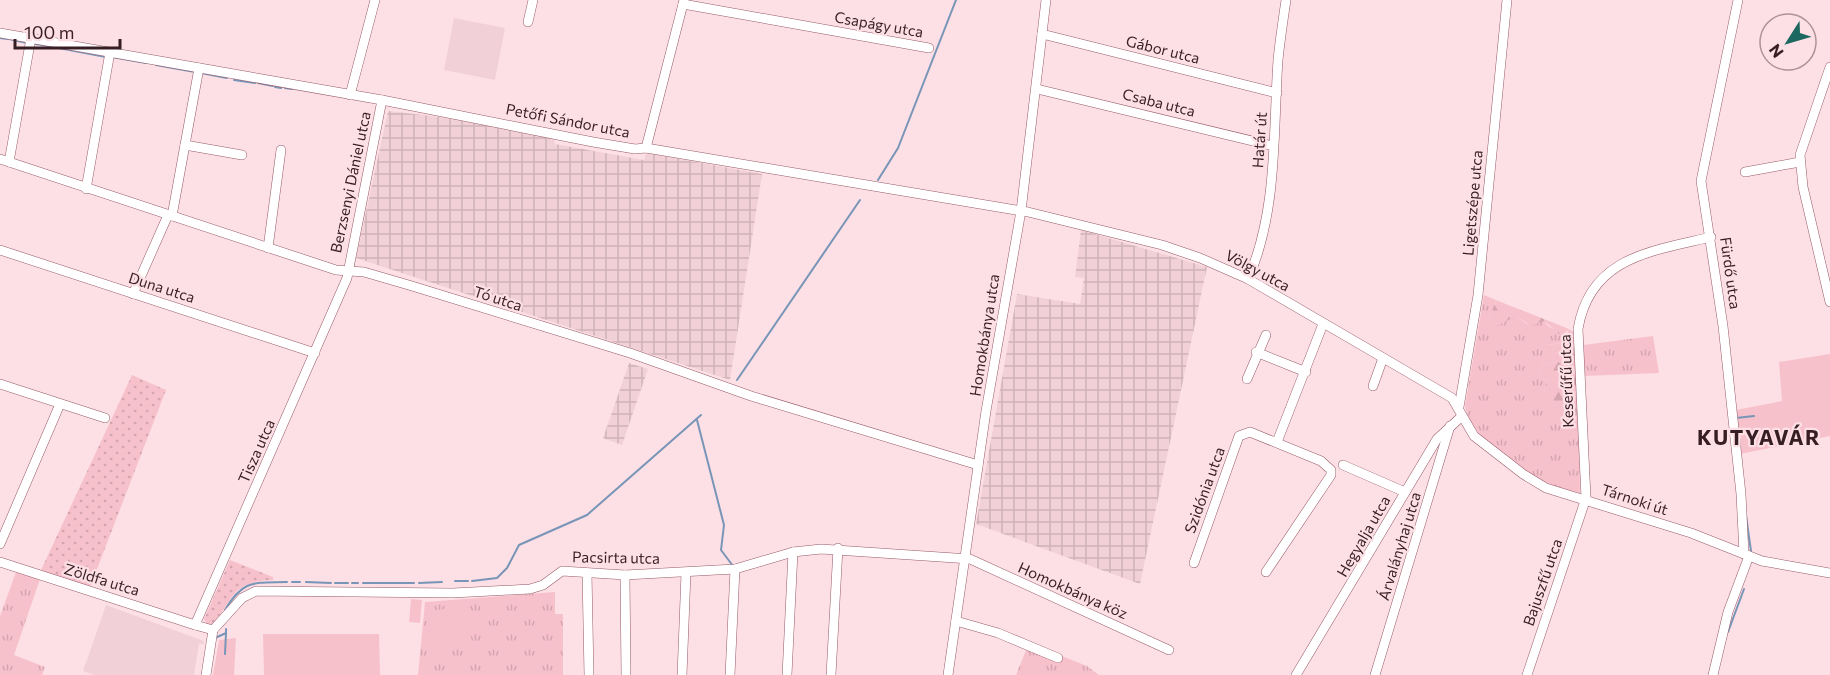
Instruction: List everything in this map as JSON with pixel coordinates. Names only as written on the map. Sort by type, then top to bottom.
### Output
[{"type":"street","points":[[350,95],[375,0]]},
{"type":"street","points":[[528,22],[533,0]]},
{"type":"street","name":"Homokbánya utca","points":[[948,675],[978,465],[1021,211],[1046,0]]},
{"type":"street","name":"Határ út","points":[[1248,279],[1257,259],[1265,228],[1286,0]]},
{"type":"street","name":"Ligetszépe utca","points":[[1460,412],[1478,295],[1507,0]]},
{"type":"street","name":"Fürdő utca","points":[[1737,0],[1701,181],[1711,237],[1746,555]]},
{"type":"street","points":[[646,148],[683,2]]},
{"type":"street","name":"Csapágy utca","points":[[683,2],[929,48]]},
{"type":"street","name":"Petőfi Sándor utca","points":[[0,33],[382,100],[593,142],[635,149],[646,148],[1021,211]]},
{"type":"street","name":"Gábor utca","points":[[1042,34],[1277,93]]},
{"type":"street","points":[[4,161],[31,38]]},
{"type":"street","points":[[86,189],[110,52]]},
{"type":"street","points":[[1830,67],[1801,146],[1800,162],[1830,302]]},
{"type":"street","points":[[133,294],[170,215],[199,68]]},
{"type":"street","name":"Csaba utca","points":[[1036,89],[1273,146]]},
{"type":"street","name":"Berzsenyi Dániel utca","points":[[347,271],[382,100]]},
{"type":"street","points":[[185,145],[242,155]]},
{"type":"street","points":[[268,248],[281,150]]},
{"type":"street","name":"Tó utca","points":[[4,161],[336,270],[374,275],[630,353],[751,396],[978,465]]},
{"type":"street","points":[[1745,172],[1800,162]]},
{"type":"street","name":"Völgy utca","points":[[1021,211],[1162,245],[1248,279],[1452,398],[1460,412]]},
{"type":"street","name":"Keserűfű utca","points":[[1586,498],[1578,329],[1584,306],[1604,276],[1628,259],[1711,237]]},
{"type":"street","name":"Duna utca","points":[[0,250],[315,353]]},
{"type":"street","name":"Tisza utca","points":[[195,625],[315,353],[347,271]]},
{"type":"street","points":[[1277,442],[1323,324]]},
{"type":"street","points":[[1246,379],[1256,352],[1266,335]]},
{"type":"street","points":[[1256,352],[1306,372]]},
{"type":"street","points":[[1373,386],[1383,358]]},
{"type":"street","points":[[0,384],[105,418]]},
{"type":"street","points":[[0,544],[60,404]]},
{"type":"street","name":"Hegyalja utca","points":[[1296,675],[1437,439],[1460,412]]},
{"type":"street","name":"Tárnoki út","points":[[1460,412],[1474,436],[1523,474],[1546,488],[1586,498],[1691,533],[1770,564],[1830,573]]},
{"type":"street","name":"Árvalányhaj utca","points":[[1375,675],[1450,426]]},
{"type":"street","name":"Szidónia utca","points":[[1194,562],[1239,436],[1250,432],[1321,461],[1331,470],[1331,475],[1266,572]]},
{"type":"street","points":[[1343,465],[1405,492]]},
{"type":"street","name":"Bajuszfű utca","points":[[1527,675],[1586,498]]},
{"type":"street","points":[[831,675],[838,548]]},
{"type":"street","name":"Pacsirta utca","points":[[213,630],[242,598],[256,591],[453,593],[530,589],[543,585],[562,571],[625,575],[735,569],[793,552],[838,548],[965,559]]},
{"type":"street","points":[[787,675],[793,552]]},
{"type":"street","points":[[1713,675],[1728,612],[1746,555]]},
{"type":"street","name":"Homokbánya köz","points":[[965,559],[970,559],[1169,650]]},
{"type":"street","name":"Zöldfa utca","points":[[0,562],[195,625]]},
{"type":"street","points":[[730,675],[735,569]]},
{"type":"street","points":[[587,573],[589,675]]},
{"type":"street","points":[[682,675],[686,573]]},
{"type":"street","points":[[625,575],[626,675]]},
{"type":"street","points":[[956,621],[998,633],[1058,658]]},
{"type":"street","points":[[195,625],[213,630],[206,675]]},
{"type":"shaded area","points":[[454,18],[505,28],[495,80],[444,70]]},
{"type":"shaded area","points":[[388,111],[440,117],[553,138],[555,144],[644,160],[646,153],[762,174],[730,380],[356,258]]},
{"type":"shaded area","points":[[1081,230],[1207,267],[1140,584],[976,524],[1017,294],[1080,304],[1084,278],[1075,277]]},
{"type":"shaded area","points":[[629,363],[648,369],[622,445],[603,438]]},
{"type":"shaded area","points":[[106,605],[204,641],[204,644],[199,644],[194,675],[94,675],[83,671]]},
{"type":"green space","points":[[1484,295],[1496,300],[1489,319],[1516,316],[1527,324],[1544,321],[1548,326],[1566,335],[1569,329],[1575,333],[1564,343],[1546,345],[1565,357],[1563,360],[1542,365],[1538,373],[1546,381],[1544,394],[1579,420],[1580,493],[1547,482],[1511,462],[1481,436],[1471,421],[1465,406]]},
{"type":"green space","points":[[1496,300],[1569,329],[1562,336],[1544,321],[1531,326],[1516,316],[1495,327],[1490,325],[1489,319]]},
{"type":"green space","points":[[1575,336],[1579,420],[1553,405],[1544,394],[1546,381],[1538,373],[1542,365],[1565,358],[1563,354],[1551,356],[1546,354],[1546,345],[1564,343]]},
{"type":"green space","points":[[1653,336],[1659,373],[1584,376],[1583,345]]},
{"type":"green space","points":[[1830,354],[1830,436],[1740,454],[1736,410],[1782,401],[1779,362]]},
{"type":"green space","points":[[132,375],[166,390],[90,587],[41,570]]},
{"type":"green space","points":[[230,560],[273,577],[273,580],[260,581],[242,587],[231,598],[213,624],[207,624],[204,619]]},
{"type":"green space","points":[[16,572],[40,579],[14,655],[45,667],[42,675],[0,675],[0,616]]},
{"type":"green space","points":[[555,592],[555,614],[563,614],[563,675],[418,675],[425,602]]},
{"type":"green space","points":[[411,599],[422,600],[420,623],[409,622]]},
{"type":"green space","points":[[480,600],[495,600],[496,615],[480,616]]},
{"type":"green space","points":[[467,606],[472,643],[435,648],[430,611]]},
{"type":"green space","points":[[263,634],[379,634],[380,675],[264,675]]},
{"type":"green space","points":[[236,638],[234,675],[213,675],[219,640]]},
{"type":"green space","points":[[1029,643],[1087,666],[1099,675],[1016,675]]},
{"type":"waterway","points":[[878,180],[898,148],[956,0]]},
{"type":"waterway","points":[[0,38],[7,39]]},
{"type":"waterway","points":[[9,39],[27,43]]},
{"type":"waterway","points":[[35,44],[56,47]]},
{"type":"waterway","points":[[59,48],[106,57]]},
{"type":"waterway","points":[[112,57],[146,63]]},
{"type":"waterway","points":[[156,65],[195,72]]},
{"type":"waterway","points":[[201,73],[227,78]]},
{"type":"waterway","points":[[234,80],[255,83]]},
{"type":"waterway","points":[[258,83],[273,86]]},
{"type":"waterway","points":[[275,87],[281,88]]},
{"type":"waterway","points":[[285,88],[292,89]]},
{"type":"waterway","points":[[737,380],[860,200]]},
{"type":"waterway","points":[[472,581],[497,578],[507,568],[519,545],[587,515],[701,415]]},
{"type":"waterway","points":[[1736,418],[1754,416]]},
{"type":"waterway","points":[[697,420],[724,525],[721,550],[733,566]]},
{"type":"waterway","points":[[1746,516],[1751,551]]},
{"type":"waterway","points":[[455,581],[468,581]]},
{"type":"waterway","points":[[225,610],[231,600],[250,585],[287,582]]},
{"type":"waterway","points":[[292,582],[300,582]]},
{"type":"waterway","points":[[306,582],[331,583]]},
{"type":"waterway","points":[[419,583],[442,582]]},
{"type":"waterway","points":[[335,583],[348,583]]},
{"type":"waterway","points":[[352,583],[358,583]]},
{"type":"waterway","points":[[363,583],[414,583]]},
{"type":"waterway","points":[[1728,632],[1744,589]]},
{"type":"waterway","points":[[215,638],[226,633],[226,629]]},
{"type":"waterway","points":[[225,654],[226,633]]},
{"type":"district","name":"KUTYAVÁR","points":[[1759,436]]}]
